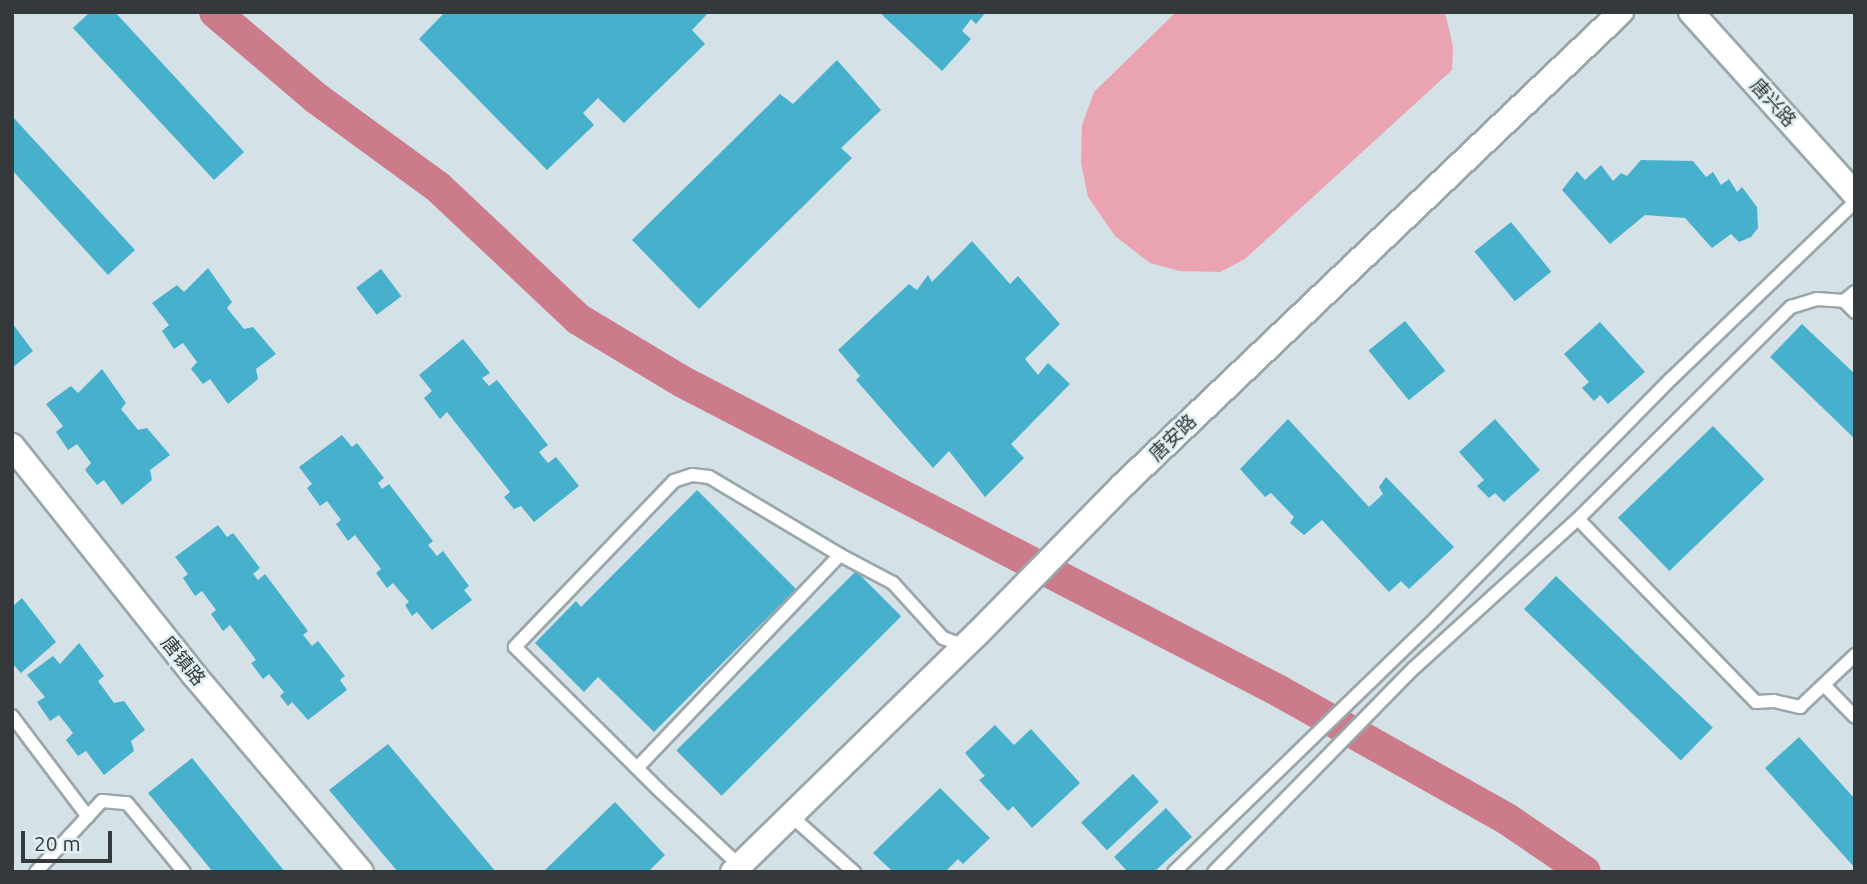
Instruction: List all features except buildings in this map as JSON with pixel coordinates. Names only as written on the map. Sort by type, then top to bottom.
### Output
[{"type":"street","name":"唐安路","points":[[736,868],[1123,485],[1621,12]]},
{"type":"street","name":"唐兴路","points":[[1691,12],[1855,194]]},
{"type":"street","name":"唐镇路","points":[[12,446],[194,675],[360,872]]},
{"type":"lane","points":[[1174,872],[1436,618],[1671,379],[1855,202]]},
{"type":"lane","points":[[1844,301],[1855,292]]},
{"type":"lane","points":[[1214,872],[1414,668],[1578,519],[1791,307],[1817,299],[1844,301],[1855,312]]},
{"type":"lane","points":[[736,868],[515,647],[674,481],[692,475],[709,477],[840,555],[893,583],[943,638],[970,639]]},
{"type":"lane","points":[[1578,519],[1756,702],[1774,701],[1801,707],[1855,656]]},
{"type":"lane","points":[[637,768],[840,555]]},
{"type":"lane","points":[[1825,686],[1855,717]]},
{"type":"lane","points":[[12,716],[88,817]]},
{"type":"lane","points":[[36,872],[102,801],[127,803],[184,872]]},
{"type":"lane","points":[[789,815],[854,872]]},
{"type":"shaded area","points":[[1176,12],[1445,12],[1453,47],[1452,70],[1245,259],[1220,272],[1180,271],[1150,263],[1115,236],[1088,197],[1081,163],[1082,125],[1094,92]]},
{"type":"waterway","points":[[215,12],[316,98],[438,187],[578,319],[683,382],[1279,691],[1507,819],[1585,872]]}]
